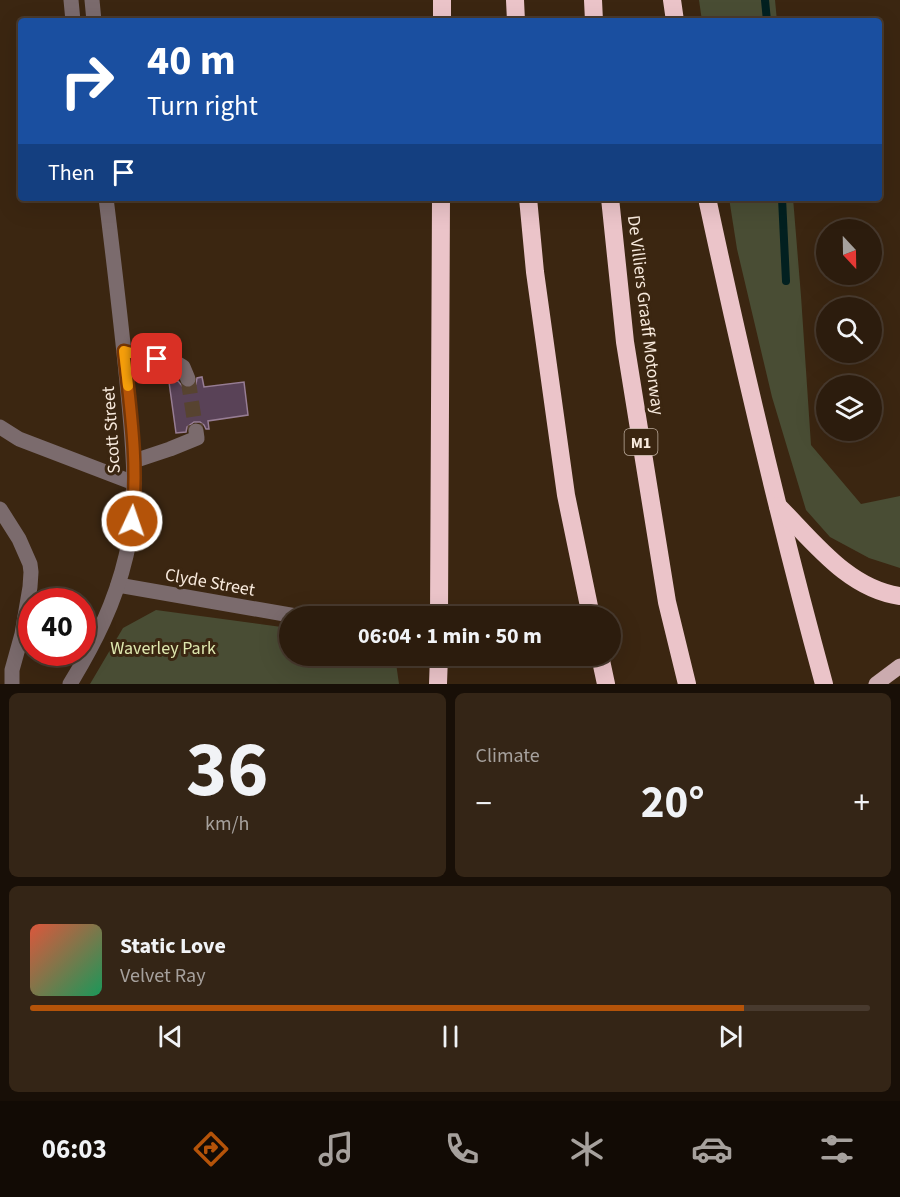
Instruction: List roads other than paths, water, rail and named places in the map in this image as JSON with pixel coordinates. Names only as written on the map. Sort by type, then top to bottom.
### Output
[{"type":"highway","points":[[442,0],[442,18]]},
{"type":"highway","points":[[515,0],[516,18]]},
{"type":"highway","points":[[593,0],[594,18]]},
{"type":"highway","points":[[672,0],[675,18]]},
{"type":"highway","points":[[439,606],[441,201]]},
{"type":"highway","points":[[528,201],[535,272],[564,484],[589,606]]},
{"type":"highway","name":"De Villiers Graaff Motorway","points":[[610,201],[625,342],[668,602],[687,684]]},
{"type":"highway","points":[[708,201],[792,568],[824,684]]},
{"type":"highway","points":[[778,506],[848,575],[873,590],[900,596]]},
{"type":"highway","points":[[438,684],[439,666]]},
{"type":"highway","points":[[602,666],[606,684]]},
{"type":"main road","points":[[876,684],[900,666]]},
{"type":"street","points":[[71,0],[74,18]]},
{"type":"street","points":[[92,0],[94,18]]},
{"type":"street","name":"Scott Street","points":[[69,684],[85,660],[111,607],[130,536],[134,507],[134,461],[106,201]]},
{"type":"street","points":[[124,351],[178,364],[183,367],[188,379]]},
{"type":"street","points":[[0,427],[19,439],[134,483]]},
{"type":"street","points":[[134,461],[196,438],[196,431]]},
{"type":"street","points":[[0,509],[25,550],[31,572],[22,634],[12,670],[12,684]]},
{"type":"street","name":"Clyde Street","points":[[118,585],[279,613]]},
{"type":"waterway","points":[[765,0],[767,18]]},
{"type":"waterway","points":[[782,201],[786,281]]},
{"type":"tunnel","points":[[188,379],[196,431]]},
{"type":"park label","name":"Waverley Park","points":[[163,648]]}]
